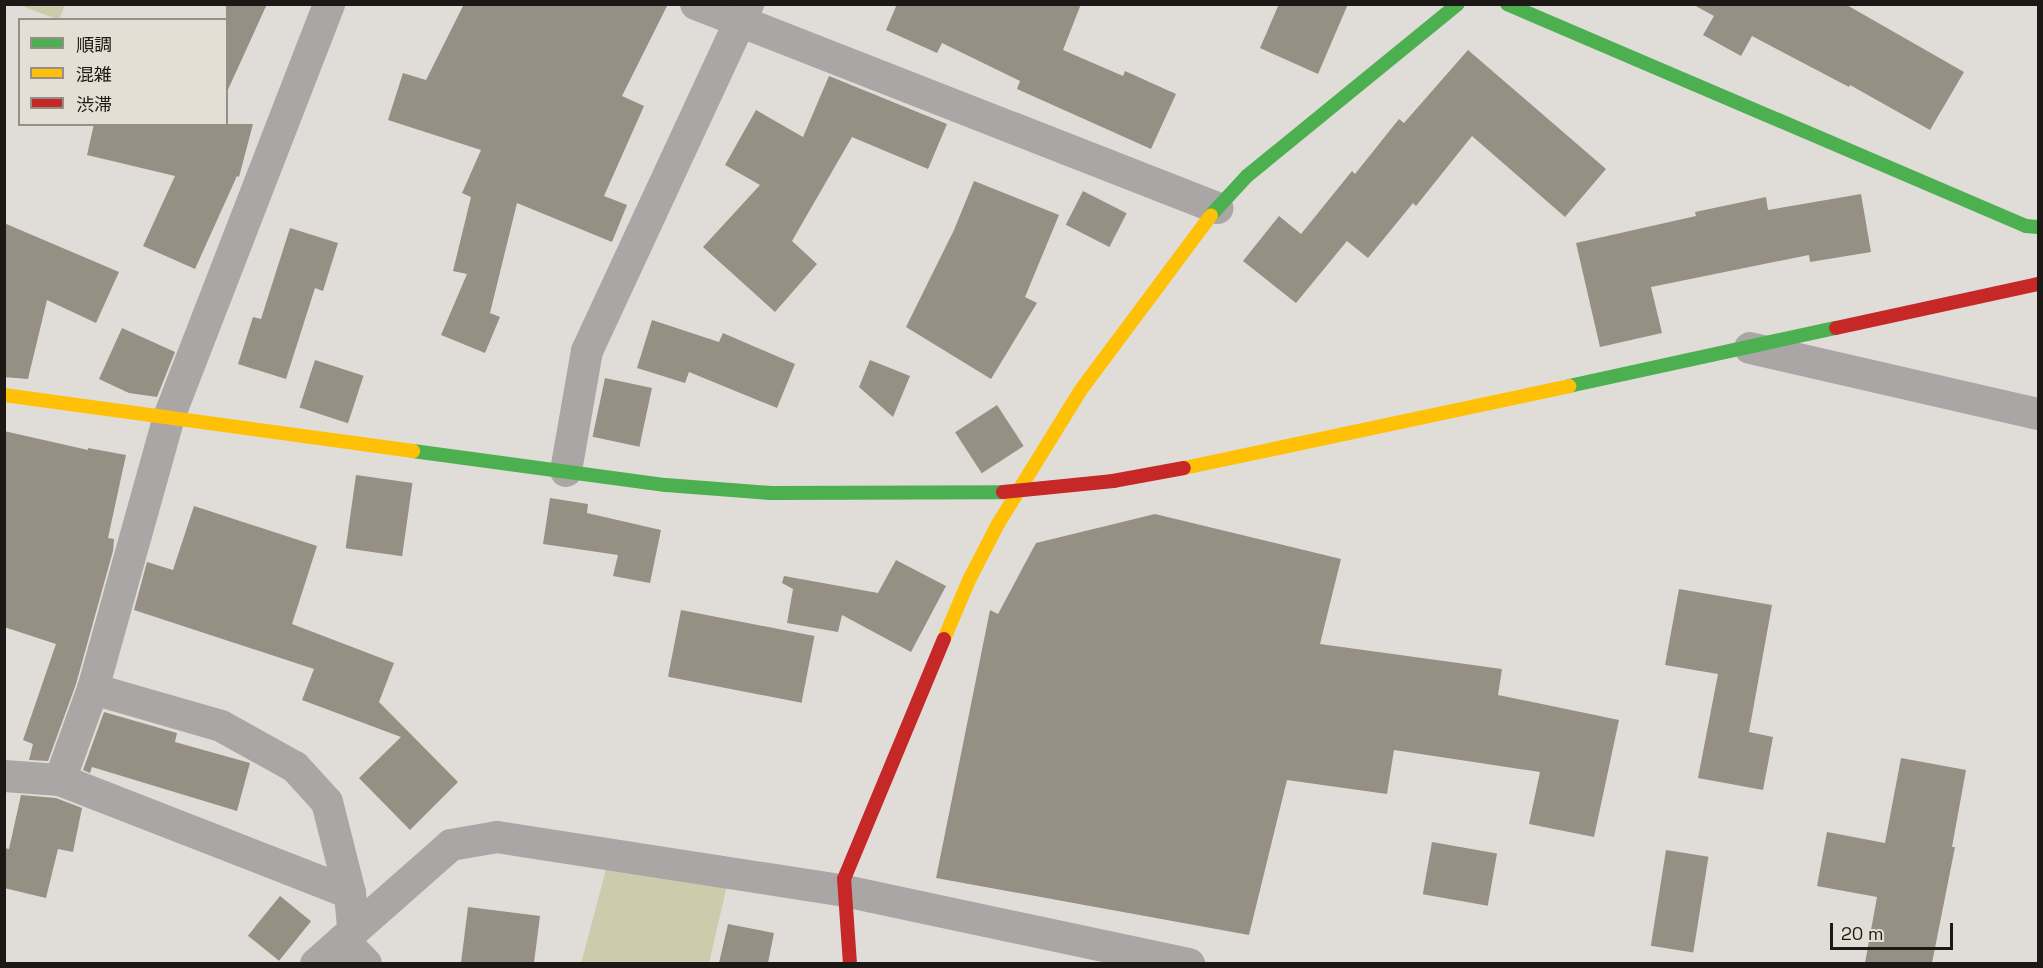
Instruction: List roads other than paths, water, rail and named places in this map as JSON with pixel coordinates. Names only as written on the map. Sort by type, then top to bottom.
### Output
[{"type":"street","points":[[60,780],[93,689],[169,417],[329,4]]},
{"type":"street","points":[[696,4],[744,13],[1217,208]]},
{"type":"street","points":[[850,963],[844,879],[969,580],[1017,492],[1080,391],[1217,208],[1247,176],[1458,4]]},
{"type":"street","points":[[1508,4],[2026,226],[2038,227]]},
{"type":"street","points":[[566,471],[587,351],[744,13]]},
{"type":"street","points":[[4,395],[666,485],[771,493],[1017,492],[1113,481],[1264,453],[2038,284]]},
{"type":"street","points":[[1750,348],[2038,414]]},
{"type":"street","points":[[93,689],[221,726],[296,767],[327,802],[350,893],[348,935],[366,963]]},
{"type":"street","points":[[4,776],[60,780],[350,893]]},
{"type":"street","points":[[316,963],[451,845],[497,837],[845,891],[1189,963]]}]
